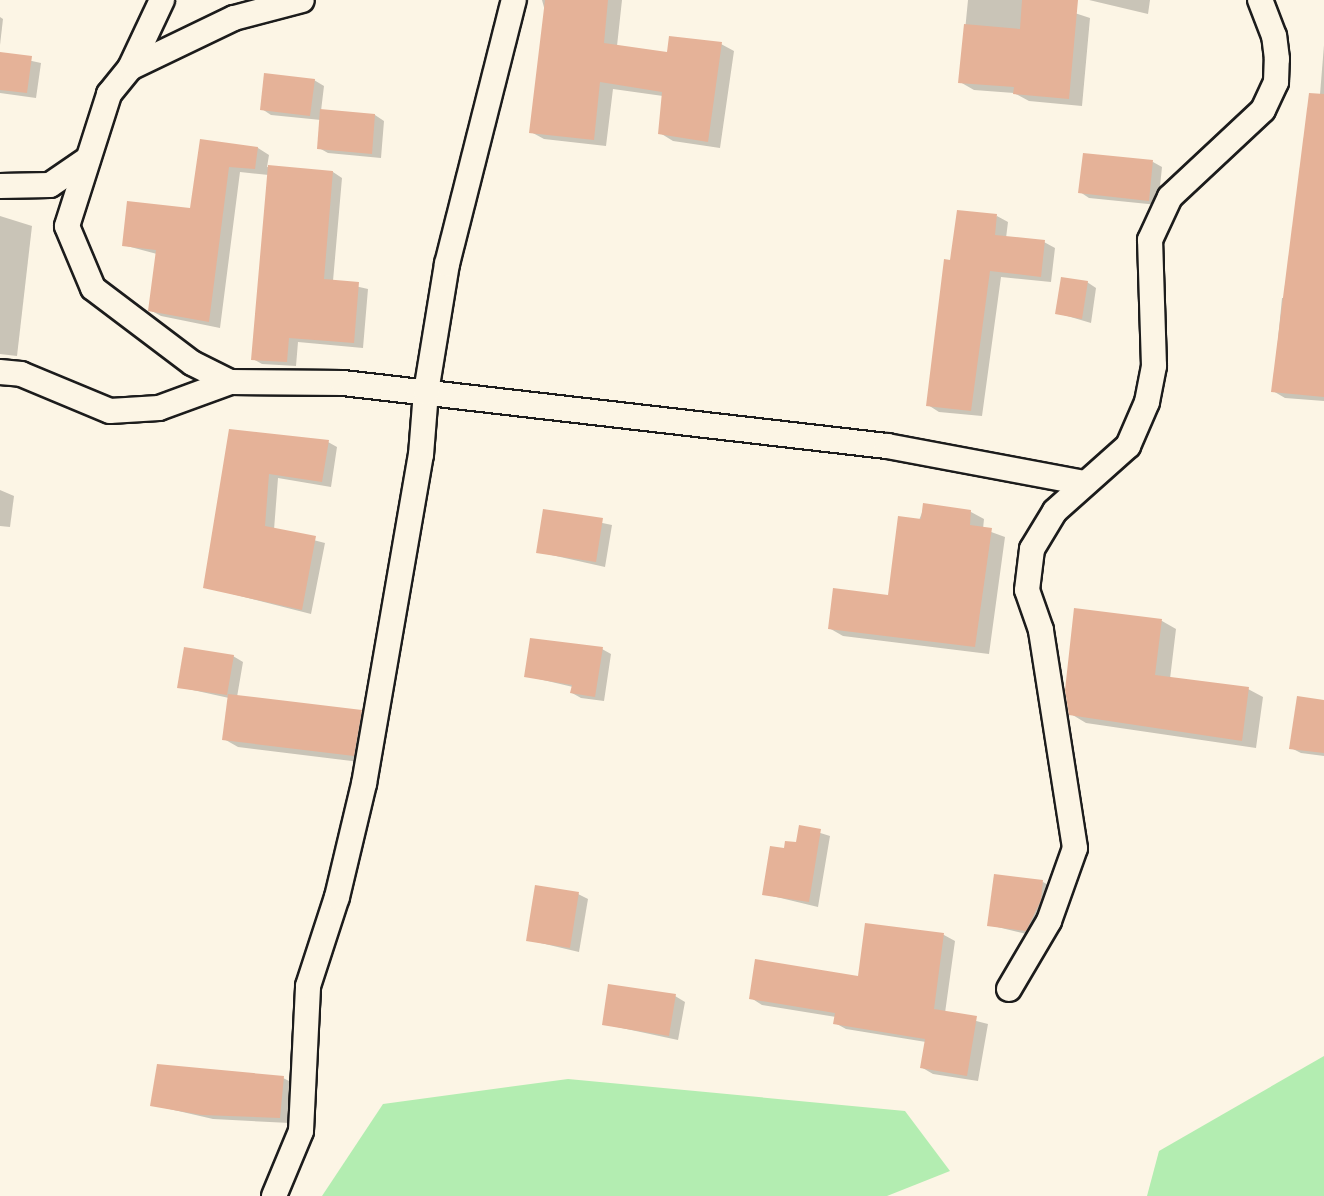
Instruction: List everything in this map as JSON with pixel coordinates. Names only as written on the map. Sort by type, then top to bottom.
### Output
[{"type":"street","points":[[162,0],[130,68],[109,94],[67,226],[93,288],[192,363],[230,382]]},
{"type":"street","points":[[130,68],[234,18],[302,0]]},
{"type":"street","points":[[274,1196],[301,1131],[308,986],[337,897],[365,784],[421,455],[426,392],[447,264],[514,0]]},
{"type":"street","points":[[1009,989],[1049,921],[1075,848],[1041,630],[1027,590],[1031,549],[1055,511],[1128,446],[1147,402],[1154,366],[1150,240],[1158,216],[1193,174],[1263,110],[1276,82],[1275,37],[1260,0]]},
{"type":"street","points":[[0,186],[50,185],[88,159]]},
{"type":"street","points":[[0,372],[21,374],[110,411],[159,408],[230,382],[343,383],[887,446],[1085,483]]},
{"type":"green space","points":[[1324,1056],[1324,1196],[1147,1196],[1159,1151]]},
{"type":"green space","points":[[568,1079],[905,1111],[950,1171],[887,1196],[322,1196],[383,1104]]},
{"type":"building","points":[[545,0],[608,0],[604,43],[667,52],[669,36],[722,42],[708,142],[658,134],[662,92],[600,82],[594,140],[529,133]]},
{"type":"building","points":[[1022,0],[1078,0],[1069,99],[1013,94],[1014,87],[958,83],[964,24],[1020,29]]},
{"type":"building","points":[[0,52],[32,56],[27,93],[0,90]]},
{"type":"building","points":[[264,73],[315,79],[310,116],[260,110]]},
{"type":"building","points":[[1309,93],[1324,94],[1324,397],[1271,392]]},
{"type":"building","points":[[320,109],[375,114],[372,154],[317,149]]},
{"type":"building","points":[[200,139],[258,147],[255,169],[229,167],[209,322],[148,311],[156,250],[122,246],[127,201],[190,208]]},
{"type":"building","points":[[1083,153],[1153,160],[1149,201],[1078,193]]},
{"type":"building","points":[[268,165],[333,171],[324,279],[359,282],[354,343],[289,338],[287,362],[251,360]]},
{"type":"building","points":[[957,210],[997,214],[995,235],[1045,240],[1041,277],[990,271],[971,411],[926,406],[944,259],[950,260]]},
{"type":"building","points":[[1061,277],[1088,281],[1082,319],[1055,314]]},
{"type":"building","points":[[229,429],[329,440],[322,482],[269,474],[265,526],[316,536],[302,610],[203,588]]},
{"type":"building","points":[[923,503],[971,510],[970,525],[992,528],[975,647],[828,629],[833,588],[888,595],[898,516],[921,519]]},
{"type":"building","points":[[543,509],[603,518],[596,562],[536,553]]},
{"type":"building","points":[[1074,608],[1162,619],[1155,675],[1249,687],[1242,741],[1069,715],[1065,690]]},
{"type":"building","points":[[530,638],[603,647],[595,697],[570,693],[572,685],[524,677]]},
{"type":"building","points":[[184,647],[234,655],[227,695],[177,688]]},
{"type":"building","points":[[228,694],[362,710],[354,756],[222,740]]},
{"type":"building","points":[[1297,696],[1324,700],[1324,753],[1289,749]]},
{"type":"building","points":[[799,825],[821,829],[809,902],[762,895],[770,846],[784,848],[785,841],[796,842]]},
{"type":"building","points":[[994,874],[1043,880],[1041,900],[1026,931],[987,926]]},
{"type":"building","points":[[535,885],[579,892],[570,948],[526,941]]},
{"type":"building","points":[[865,923],[944,933],[934,1009],[977,1016],[967,1076],[920,1068],[925,1039],[833,1024],[835,1013],[749,999],[755,959],[858,976]]},
{"type":"building","points":[[608,984],[676,994],[669,1036],[602,1025]]},
{"type":"building","points":[[157,1064],[284,1076],[280,1118],[202,1115],[150,1106]]}]
